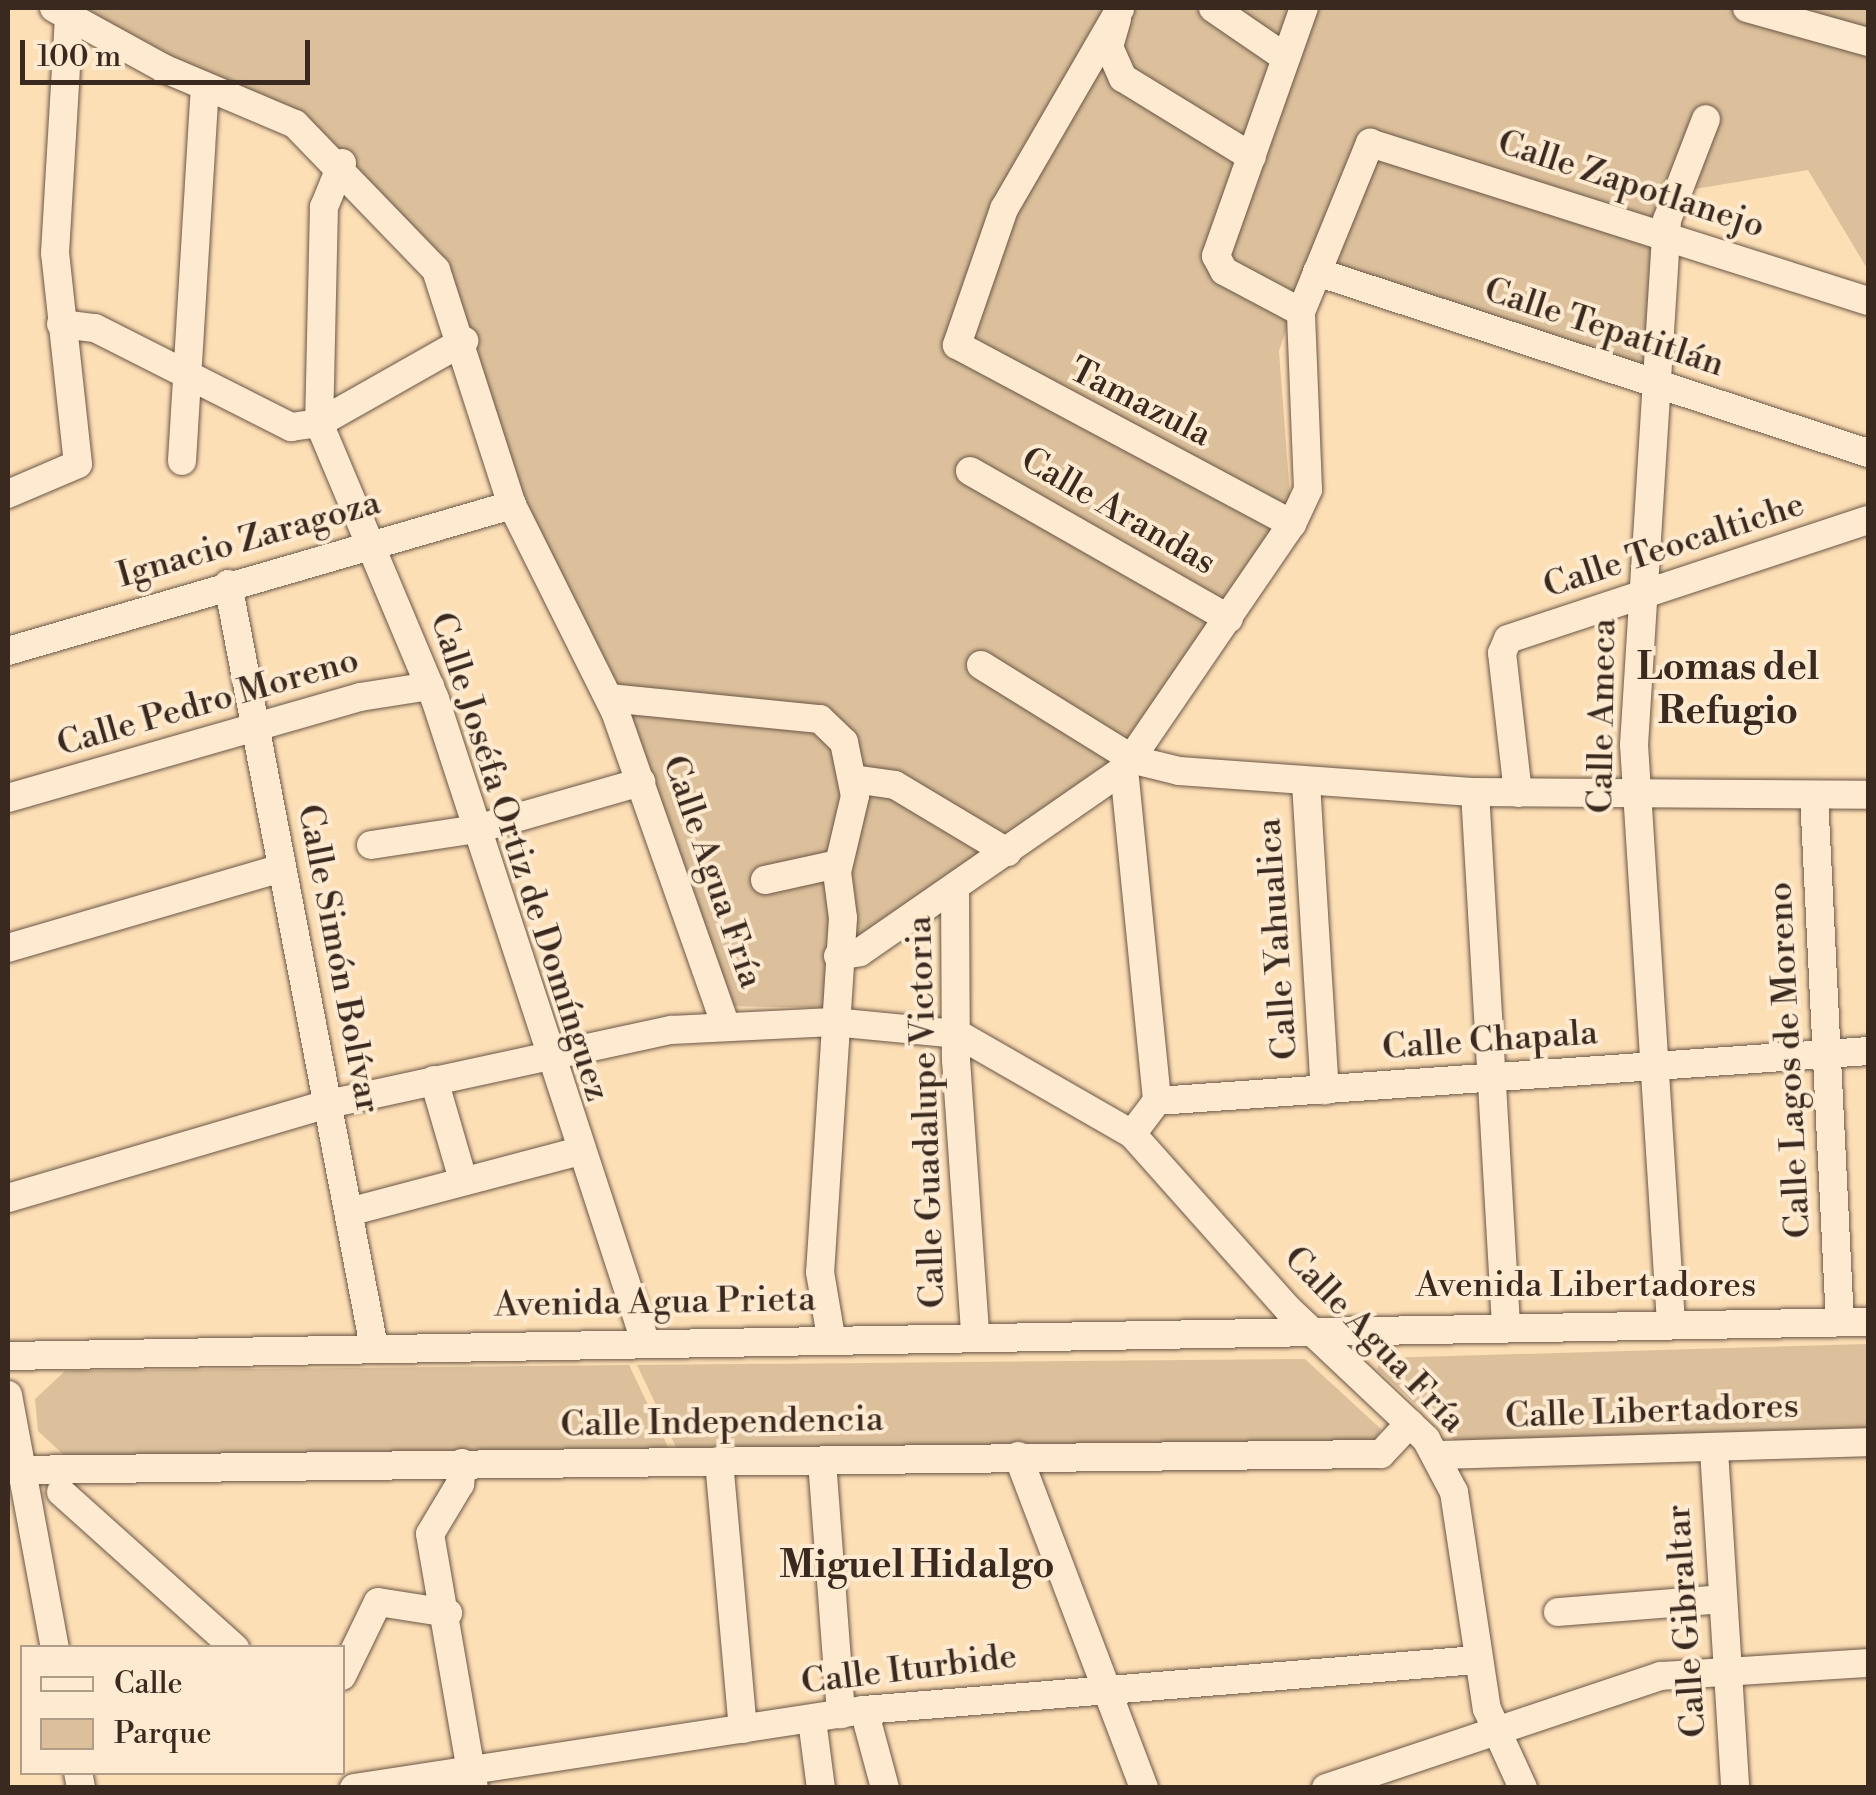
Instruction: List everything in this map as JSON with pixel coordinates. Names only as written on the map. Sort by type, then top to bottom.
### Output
[{"type":"street","points":[[1120,8],[1114,68],[1252,157]]},
{"type":"street","name":"Tamazula","points":[[1120,8],[1004,209],[957,345],[1292,524]]},
{"type":"street","points":[[1213,8],[1286,58]]},
{"type":"street","points":[[1301,312],[1217,260],[1304,8]]},
{"type":"street","points":[[1748,8],[1868,42]]},
{"type":"street","points":[[8,494],[77,468],[55,254],[61,14]]},
{"type":"street","name":"Calle Agua Fría","points":[[61,14],[205,87],[295,124],[342,163],[436,270],[464,341],[512,505],[610,698],[725,1024],[833,1022],[958,1034],[1132,1134],[1315,1334],[1438,1455],[1458,1511],[1476,1660],[1493,1726],[1524,1788]]},
{"type":"street","points":[[182,461],[205,87]]},
{"type":"street","name":"Calle Ameca","points":[[1670,1323],[1659,1067],[1635,794],[1654,384],[1670,202],[1706,119]]},
{"type":"street","name":"Calle Zapotlanejo","points":[[1318,272],[1370,144],[1868,301]]},
{"type":"street","name":"Calle Joséfa Ortiz de Domínguez","points":[[342,163],[324,206],[319,424],[375,542],[430,686],[576,1152],[645,1341]]},
{"type":"street","points":[[838,956],[956,888],[1129,764],[1292,524],[1308,489],[1301,312],[1318,272]]},
{"type":"street","name":"Calle Tepatitlán","points":[[1318,272],[1868,453]]},
{"type":"street","points":[[60,324],[94,328],[291,428],[319,424],[464,341]]},
{"type":"street","name":"Calle Arandas","points":[[970,471],[1229,618]]},
{"type":"street","name":"Ignacio Zaragoza","points":[[8,651],[228,584],[512,505]]},
{"type":"street","name":"Calle Teocaltiche","points":[[1518,793],[1504,642],[1642,599],[1868,520]]},
{"type":"street","name":"Calle Simón Bolívar","points":[[228,584],[374,1348]]},
{"type":"street","points":[[981,665],[1129,764],[1306,783],[1475,792],[1868,795]]},
{"type":"street","name":"Calle Pedro Moreno","points":[[8,798],[430,686]]},
{"type":"street","points":[[610,698],[835,726],[853,780],[838,864],[838,956],[820,1272],[831,1337]]},
{"type":"street","points":[[1129,764],[1157,1101],[1132,1134]]},
{"type":"street","points":[[853,780],[895,786],[1007,852]]},
{"type":"street","points":[[371,846],[477,830],[641,782]]},
{"type":"street","name":"Calle Yahualica","points":[[1306,783],[1325,1090]]},
{"type":"street","points":[[1475,792],[1488,1080],[1506,1324]]},
{"type":"street","name":"Calle Lagos de Moreno","points":[[1814,795],[1830,1052],[1840,1322]]},
{"type":"street","points":[[765,880],[838,864]]},
{"type":"street","points":[[8,948],[282,868]]},
{"type":"street","name":"Calle Guadalupe Victoria","points":[[956,888],[958,1034],[974,1333]]},
{"type":"street","points":[[8,1198],[328,1104],[545,1056],[725,1024]]},
{"type":"street","name":"Calle Chapala","points":[[1157,1101],[1868,1051]]},
{"type":"street","points":[[434,1080],[463,1180]]},
{"type":"street","points":[[348,1212],[576,1152]]},
{"type":"street","name":"Avenida Libertadores","points":[[1315,1334],[1506,1324],[1868,1322]]},
{"type":"street","name":"Avenida Agua Prieta","points":[[8,1356],[974,1333],[1315,1334]]},
{"type":"street","points":[[8,1395],[15,1470],[54,1645]]},
{"type":"street","name":"Calle Independencia","points":[[15,1470],[1381,1454],[1401,1415]]},
{"type":"street","name":"Calle Libertadores","points":[[1438,1455],[1714,1450],[1868,1442]]},
{"type":"street","name":"Calle Gibraltar","points":[[1714,1450],[1735,1788]]},
{"type":"street","points":[[1018,1456],[1144,1788]]},
{"type":"street","points":[[718,1461],[743,1729]]},
{"type":"street","points":[[822,1461],[852,1712],[885,1788]]},
{"type":"street","points":[[462,1463],[460,1484],[430,1534],[448,1613],[473,1781]]},
{"type":"street","points":[[61,1492],[232,1645]]},
{"type":"street","points":[[1558,1612],[1722,1599]]},
{"type":"street","points":[[345,1670],[378,1602],[448,1613]]},
{"type":"street","name":"Calle Iturbide","points":[[354,1788],[567,1774],[743,1729],[852,1712],[1103,1685],[1476,1660]]},
{"type":"street","points":[[1326,1788],[1493,1726],[1727,1666],[1868,1663]]},
{"type":"street","points":[[812,1720],[821,1788]]},
{"type":"green space","points":[[44,8],[1868,8],[1868,270],[1808,170],[1689,190],[1648,377],[1305,273],[1279,351],[1291,509],[1123,769],[852,962],[838,1008],[724,1006],[601,687],[523,528],[428,255],[339,169],[254,112]]},
{"type":"green space","points":[[1868,1344],[1868,1433],[1460,1445],[1377,1369],[1382,1358]]},
{"type":"green space","points":[[1305,1359],[1381,1429],[1375,1443],[678,1451],[637,1365]]},
{"type":"green space","points":[[629,1365],[670,1451],[67,1458],[38,1431],[35,1399],[65,1371]]},
{"type":"district","name":"Lomas del Refugio","points":[[1728,690]]},
{"type":"district","name":"Miguel Hidalgo","points":[[917,1566]]}]
